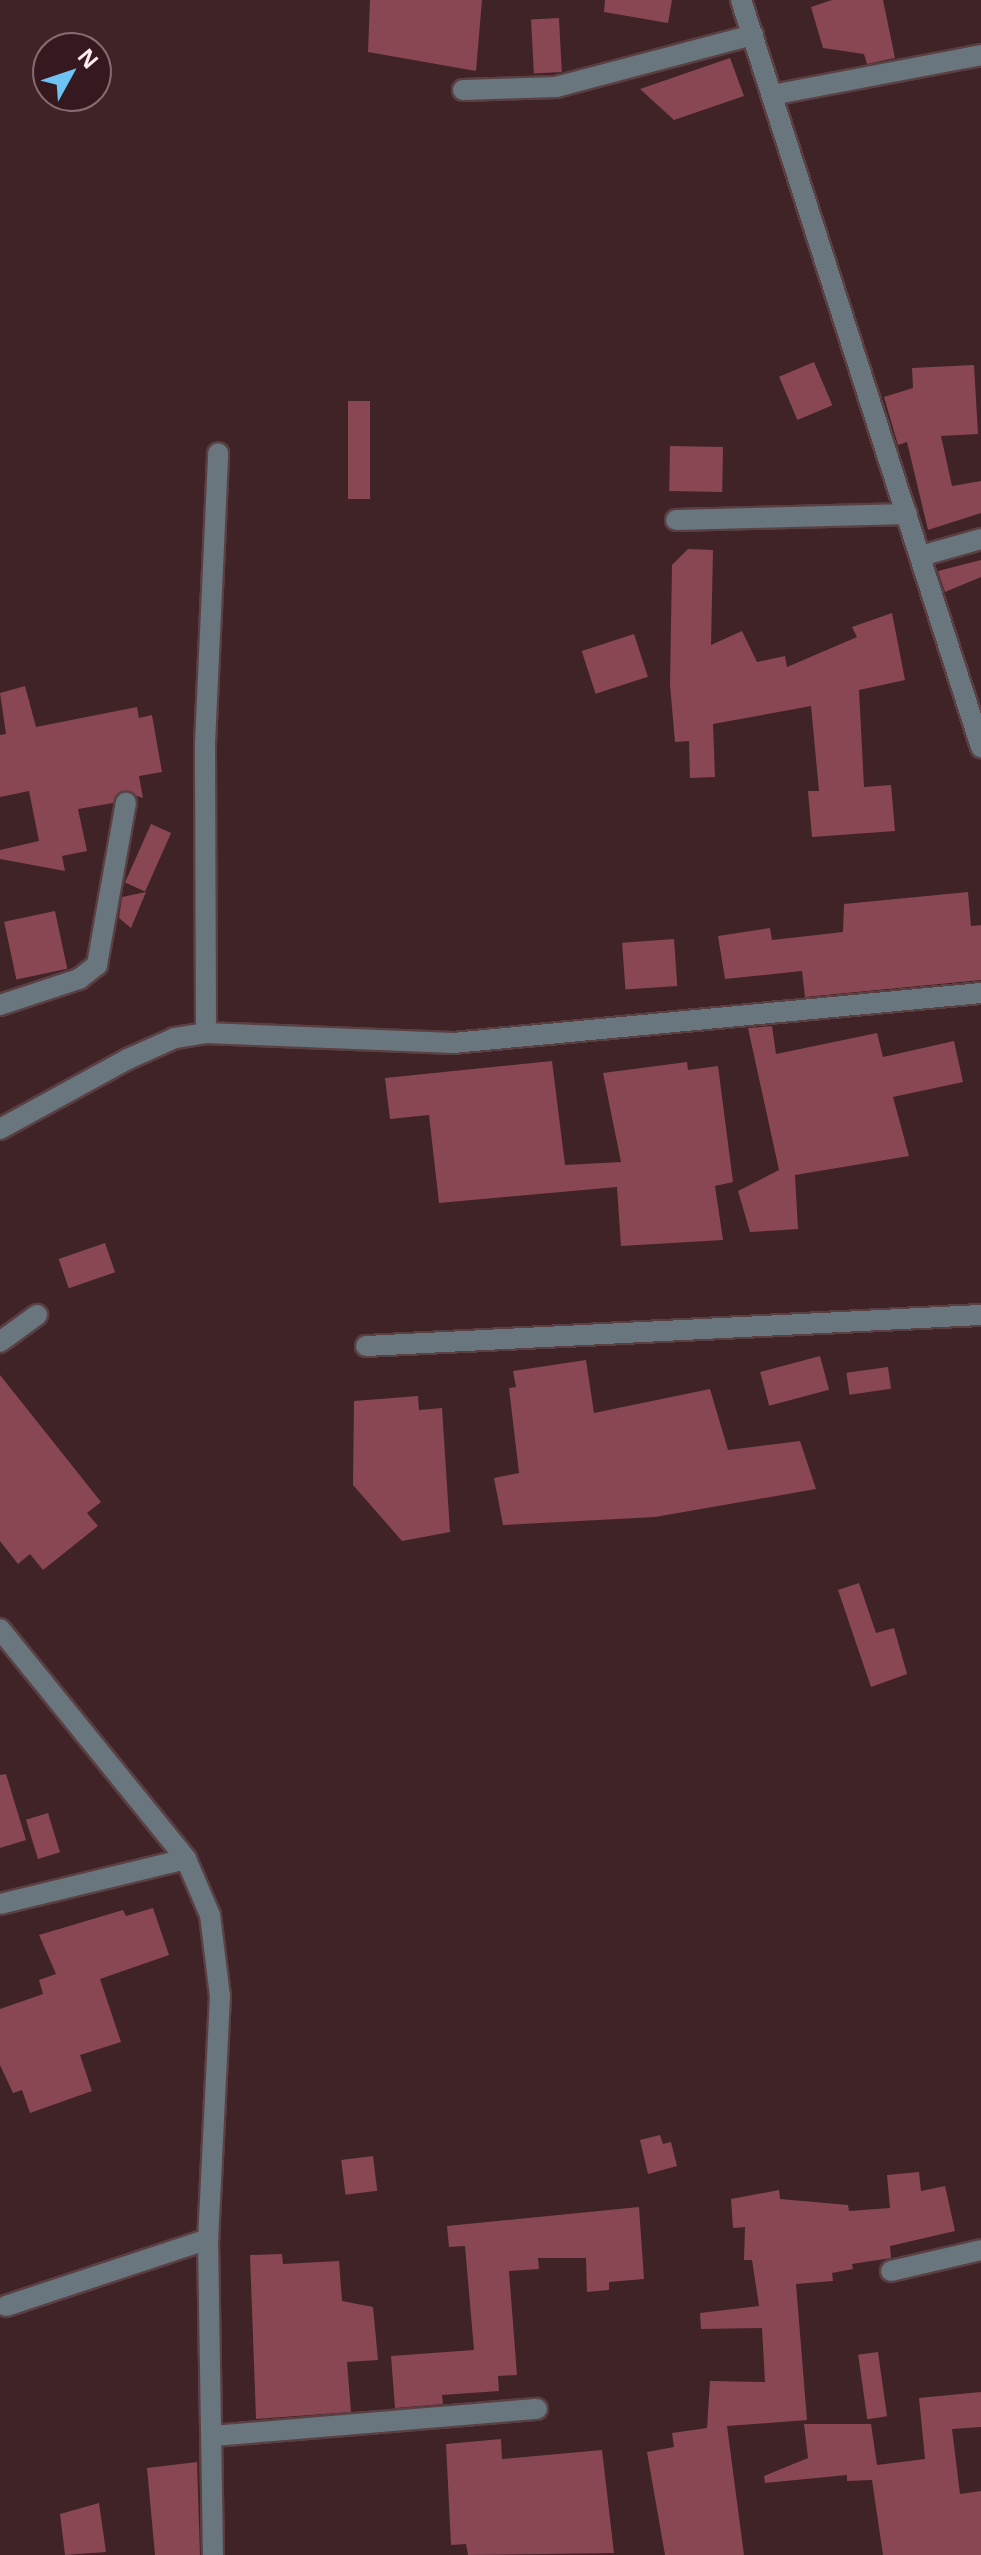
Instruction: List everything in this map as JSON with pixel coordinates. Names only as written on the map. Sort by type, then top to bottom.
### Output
[{"type":"street","points":[[741,0],[981,747]]},
{"type":"street","points":[[463,90],[556,87],[753,35]]},
{"type":"street","points":[[772,95],[981,55]]},
{"type":"street","points":[[206,1033],[205,744],[218,453]]},
{"type":"street","points":[[676,520],[907,514]]},
{"type":"street","points":[[921,556],[981,539]]},
{"type":"street","points":[[0,1005],[79,979],[97,965],[126,803]]},
{"type":"street","points":[[0,1129],[128,1059],[175,1038],[206,1033],[453,1043],[981,993]]},
{"type":"street","points":[[0,1342],[37,1315]]},
{"type":"street","points":[[366,1346],[981,1315]]},
{"type":"street","points":[[0,1629],[186,1859],[210,1915],[220,1996],[208,2239],[214,2436],[213,2555]]},
{"type":"street","points":[[0,1904],[186,1859]]},
{"type":"street","points":[[6,2306],[208,2239]]},
{"type":"street","points":[[891,2271],[981,2250]]},
{"type":"street","points":[[214,2436],[537,2409]]},
{"type":"building","points":[[370,0],[482,0],[476,71],[368,52]]},
{"type":"building","points":[[605,0],[672,0],[668,23],[604,12]]},
{"type":"building","points":[[832,0],[883,0],[895,58],[867,64],[864,54],[823,48],[811,7]]},
{"type":"building","points":[[559,18],[562,72],[534,73],[531,19]]},
{"type":"building","points":[[730,58],[744,96],[674,120],[640,89]]},
{"type":"building","points":[[814,362],[832,405],[797,420],[779,377]]},
{"type":"building","points":[[974,365],[978,434],[941,436],[952,486],[981,481],[981,513],[928,530],[907,442],[898,445],[884,397],[913,388],[912,368]]},
{"type":"building","points":[[348,401],[370,401],[370,499],[348,499]]},
{"type":"building","points":[[670,446],[723,447],[722,492],[669,491]]},
{"type":"building","points":[[688,549],[713,550],[711,645],[742,631],[757,662],[785,656],[787,667],[857,637],[852,627],[892,613],[905,680],[859,690],[864,787],[891,785],[895,831],[812,837],[808,791],[819,791],[811,706],[713,724],[715,777],[690,778],[689,741],[675,742],[670,685],[672,565]]},
{"type":"building","points":[[981,560],[981,577],[945,592],[938,571]]},
{"type":"building","points":[[634,634],[648,677],[596,694],[582,651]]},
{"type":"building","points":[[25,686],[36,727],[137,707],[139,718],[152,715],[162,772],[139,776],[143,798],[122,791],[113,803],[78,809],[87,851],[62,856],[65,871],[0,859],[0,850],[39,841],[29,791],[0,797],[0,735],[6,734],[0,693]]},
{"type":"building","points":[[151,824],[171,833],[145,891],[125,882]]},
{"type":"building","points":[[146,892],[131,928],[119,918],[122,897]]},
{"type":"building","points":[[968,892],[971,926],[981,925],[981,980],[805,997],[802,971],[725,979],[718,936],[770,928],[772,940],[843,932],[844,904]]},
{"type":"building","points":[[55,911],[67,969],[16,980],[4,922]]},
{"type":"building","points":[[674,939],[677,986],[625,990],[622,943]]},
{"type":"building","points":[[772,1026],[776,1054],[877,1033],[883,1057],[954,1041],[963,1082],[893,1097],[909,1156],[795,1175],[798,1229],[750,1232],[738,1191],[779,1170],[748,1028]]},
{"type":"building","points":[[552,1061],[565,1165],[621,1162],[603,1073],[687,1062],[688,1070],[718,1066],[733,1182],[715,1186],[723,1240],[621,1246],[617,1187],[439,1203],[429,1115],[390,1119],[385,1078]]},
{"type":"building","points":[[105,1243],[115,1272],[69,1288],[59,1259]]},
{"type":"building","points":[[820,1356],[829,1390],[769,1406],[760,1372]]},
{"type":"building","points":[[586,1360],[594,1413],[710,1389],[728,1450],[800,1441],[816,1489],[655,1517],[503,1525],[494,1478],[519,1473],[509,1388],[516,1387],[513,1371]]},
{"type":"building","points":[[888,1367],[891,1389],[849,1395],[846,1373]]},
{"type":"building","points":[[0,1375],[101,1502],[87,1513],[98,1526],[43,1570],[30,1554],[18,1564],[0,1541]]},
{"type":"building","points":[[418,1396],[419,1410],[442,1408],[450,1532],[402,1541],[353,1485],[354,1401]]},
{"type":"building","points":[[859,1583],[876,1633],[894,1628],[907,1674],[871,1687],[838,1590]]},
{"type":"building","points":[[6,1774],[26,1840],[0,1848],[0,1775]]},
{"type":"building","points":[[48,1813],[60,1852],[38,1859],[26,1820]]},
{"type":"building","points":[[153,1908],[169,1955],[100,1979],[121,2042],[80,2055],[92,2091],[30,2113],[22,2090],[13,2093],[0,2065],[0,2009],[43,1994],[39,1980],[56,1974],[39,1935],[123,1910],[126,1916]]},
{"type":"building","points":[[660,2135],[663,2144],[671,2142],[677,2166],[648,2174],[640,2140]]},
{"type":"building","points":[[373,2156],[377,2191],[346,2195],[341,2160]]},
{"type":"building","points":[[919,2172],[921,2191],[945,2186],[955,2231],[890,2246],[891,2258],[852,2264],[853,2269],[832,2273],[833,2281],[796,2284],[807,2420],[727,2426],[744,2555],[665,2555],[647,2452],[674,2447],[672,2433],[707,2428],[710,2381],[765,2382],[762,2328],[701,2329],[700,2313],[759,2306],[752,2260],[744,2260],[745,2227],[733,2228],[731,2199],[779,2190],[780,2199],[848,2205],[849,2211],[890,2208],[887,2175]]},
{"type":"building","points":[[639,2207],[644,2279],[609,2282],[609,2290],[587,2292],[586,2258],[538,2258],[539,2269],[509,2271],[517,2375],[498,2376],[499,2391],[442,2395],[443,2404],[395,2408],[391,2356],[474,2350],[465,2246],[449,2247],[447,2226]]},
{"type":"building","points":[[282,2254],[283,2264],[339,2261],[342,2301],[373,2307],[378,2360],[347,2362],[351,2412],[256,2419],[250,2255]]},
{"type":"building","points":[[878,2352],[887,2416],[867,2419],[858,2355]]},
{"type":"building","points":[[981,2392],[981,2427],[952,2429],[960,2494],[981,2491],[981,2555],[883,2555],[872,2480],[847,2481],[847,2475],[765,2483],[764,2476],[808,2458],[804,2424],[871,2424],[877,2465],[925,2459],[919,2398]]},
{"type":"building","points":[[501,2439],[502,2459],[602,2450],[614,2553],[468,2555],[466,2544],[451,2545],[446,2444]]},
{"type":"building","points":[[197,2462],[200,2555],[155,2555],[147,2468]]},
{"type":"building","points":[[99,2503],[106,2552],[65,2555],[60,2514]]}]
